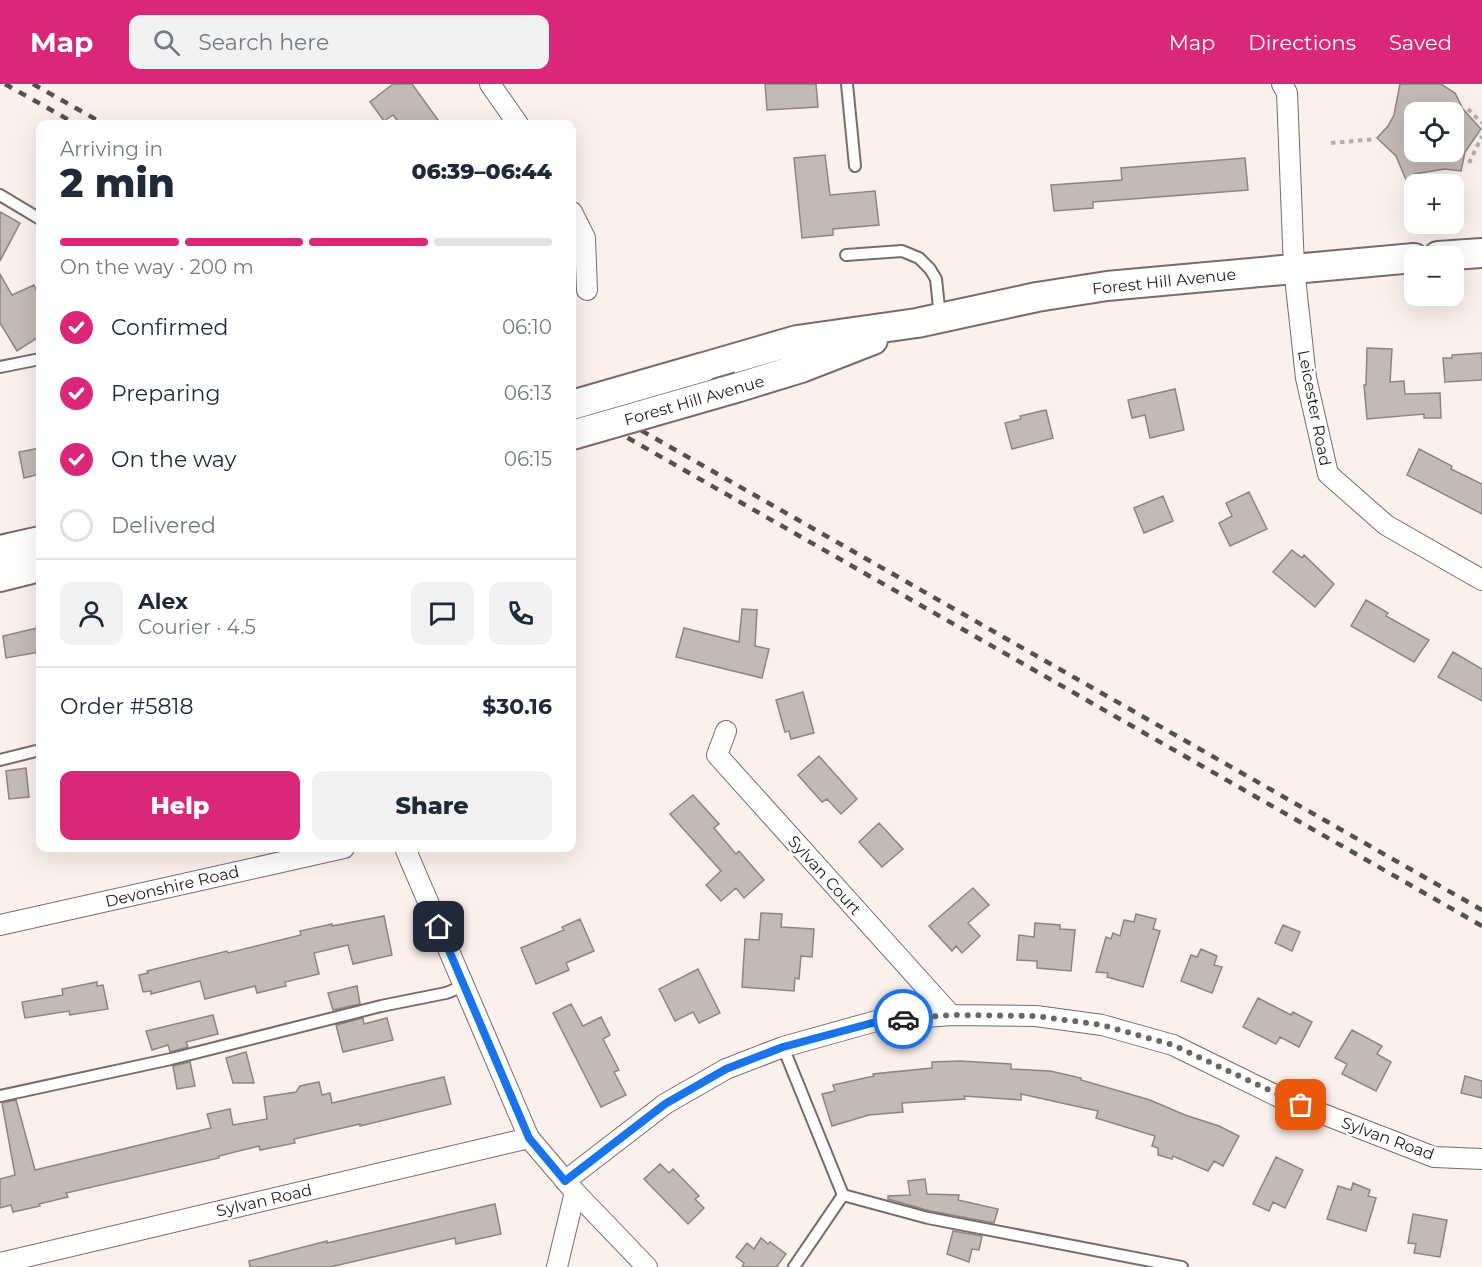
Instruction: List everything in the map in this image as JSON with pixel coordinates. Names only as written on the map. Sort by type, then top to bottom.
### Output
[{"type":"main road","points":[[1464,254],[1482,253]]},
{"type":"main road","name":"Forest Hill Avenue","points":[[576,404],[797,340],[929,320],[1037,297],[1107,286],[1404,259]]},
{"type":"main road","name":"Forest Hill Avenue","points":[[576,434],[801,368],[929,320]]},
{"type":"main road","points":[[0,569],[36,544]]},
{"type":"main road","points":[[0,569],[36,567]]},
{"type":"street","points":[[490,84],[515,120]]},
{"type":"street","name":"Leicester Road","points":[[1282,84],[1287,93],[1294,268],[1306,378],[1328,474],[1386,525],[1482,580]]},
{"type":"street","points":[[576,220],[585,238],[587,290]]},
{"type":"street","name":"Sylvan Court","points":[[726,731],[717,756],[951,1015]]},
{"type":"street","name":"Devonshire Road","points":[[0,925],[326,852]]},
{"type":"street","points":[[407,852],[529,1138],[570,1186],[647,1267]]},
{"type":"street","name":"Sylvan Road","points":[[570,1186],[665,1104],[726,1069],[783,1047],[876,1022],[951,1015],[1036,1016],[1102,1025],[1173,1045],[1279,1097],[1434,1157],[1482,1159]]},
{"type":"street","name":"Sylvan Road","points":[[0,1263],[529,1138]]},
{"type":"street","points":[[557,1267],[570,1186]]},
{"type":"lane","points":[[847,84],[855,166]]},
{"type":"lane","points":[[0,195],[36,217]]},
{"type":"lane","points":[[846,255],[902,251],[919,258],[936,279],[929,320]]},
{"type":"lane","points":[[0,367],[36,360]]},
{"type":"lane","points":[[0,760],[36,751]]},
{"type":"lane","points":[[0,1096],[171,1059],[371,1009],[446,993],[464,986]]},
{"type":"lane","points":[[783,1047],[843,1195]]},
{"type":"lane","points":[[794,1267],[843,1195]]},
{"type":"lane","points":[[843,1195],[927,1218],[1182,1267]]},
{"type":"path","points":[[1468,109],[1482,123]]},
{"type":"path","points":[[1469,163],[1472,152],[1482,136]]},
{"type":"path","points":[[1331,143],[1376,139]]},
{"type":"building","points":[[393,84],[412,84],[438,120],[397,120],[393,115],[383,120],[370,102]]},
{"type":"building","points":[[765,84],[816,84],[818,107],[767,110]]},
{"type":"building","points":[[1400,84],[1441,84],[1455,93],[1460,102],[1404,102],[1404,162],[1463,162],[1461,171],[1445,169],[1404,175],[1396,156],[1377,138],[1394,115]]},
{"type":"building","points":[[1464,110],[1481,129],[1464,157]]},
{"type":"building","points":[[825,155],[830,195],[875,191],[879,225],[833,229],[833,235],[802,238],[794,158]]},
{"type":"building","points":[[1245,158],[1248,190],[1093,202],[1093,208],[1054,211],[1051,185],[1122,180],[1121,168]]},
{"type":"building","points":[[0,212],[20,223],[0,261]]},
{"type":"building","points":[[0,274],[12,295],[34,285],[36,290],[36,339],[17,351],[0,323]]},
{"type":"building","points":[[1367,348],[1392,349],[1390,382],[1404,381],[1405,394],[1440,393],[1441,418],[1424,418],[1424,414],[1367,419],[1364,385],[1366,385]]},
{"type":"building","points":[[1482,353],[1482,380],[1445,382],[1443,358],[1452,358],[1452,355]]},
{"type":"building","points":[[1175,389],[1184,430],[1150,438],[1145,415],[1132,418],[1128,400]]},
{"type":"building","points":[[1046,410],[1053,438],[1012,449],[1005,423],[1021,419],[1020,416]]},
{"type":"building","points":[[36,449],[36,475],[24,478],[19,452]]},
{"type":"building","points":[[1419,449],[1452,466],[1451,469],[1482,484],[1482,514],[1407,475]]},
{"type":"building","points":[[1249,492],[1267,529],[1230,546],[1219,523],[1232,516],[1226,503]]},
{"type":"building","points":[[1163,496],[1173,521],[1144,533],[1134,508]]},
{"type":"building","points":[[1292,550],[1302,558],[1304,555],[1334,584],[1315,607],[1273,572]]},
{"type":"building","points":[[1366,600],[1388,613],[1386,616],[1429,640],[1414,662],[1351,626]]},
{"type":"building","points":[[742,609],[757,610],[755,646],[769,649],[762,678],[676,657],[684,628],[739,642]]},
{"type":"building","points":[[36,628],[36,653],[6,658],[3,636]]},
{"type":"building","points":[[1453,652],[1482,669],[1482,701],[1438,677]]},
{"type":"building","points":[[803,692],[814,733],[791,739],[789,731],[785,732],[776,700]]},
{"type":"building","points":[[819,756],[857,799],[841,814],[827,799],[822,802],[798,775]]},
{"type":"building","points":[[26,768],[29,797],[9,799],[6,771]]},
{"type":"building","points":[[693,795],[719,824],[714,828],[736,854],[739,851],[764,880],[744,898],[736,888],[721,901],[706,885],[721,871],[670,814]]},
{"type":"building","points":[[879,823],[903,849],[882,867],[859,842]]},
{"type":"building","points":[[973,888],[989,905],[968,923],[980,936],[962,953],[956,946],[952,951],[929,926]]},
{"type":"building","points":[[761,913],[782,914],[781,927],[814,929],[812,957],[801,956],[799,979],[795,978],[794,991],[742,987],[745,939],[759,940]]},
{"type":"building","points":[[1136,914],[1156,919],[1153,929],[1160,931],[1143,987],[1107,977],[1108,973],[1096,972],[1106,937],[1111,939],[1113,933],[1120,936],[1124,920],[1134,922]]},
{"type":"building","points":[[384,916],[392,955],[353,964],[348,945],[314,953],[319,974],[285,982],[286,986],[257,993],[255,986],[205,999],[200,981],[151,994],[151,991],[143,992],[139,975],[148,973],[147,971],[301,935],[300,931]]},
{"type":"building","points":[[580,919],[594,951],[566,963],[569,970],[536,984],[521,948],[564,930],[562,927]]},
{"type":"building","points":[[1035,923],[1060,925],[1060,929],[1075,930],[1071,971],[1037,968],[1037,961],[1017,960],[1019,935],[1034,937]]},
{"type":"building","points":[[1283,925],[1300,932],[1292,951],[1275,943]]},
{"type":"building","points":[[1201,949],[1217,956],[1214,965],[1222,967],[1212,993],[1181,981],[1191,955],[1197,957]]},
{"type":"building","points":[[698,969],[720,1013],[699,1023],[693,1012],[675,1021],[659,989]]},
{"type":"building","points":[[97,982],[97,986],[103,985],[108,1009],[70,1015],[69,1011],[25,1018],[22,1002],[63,995],[62,989]]},
{"type":"building","points":[[357,986],[360,1004],[333,1010],[328,993]]},
{"type":"building","points":[[1258,998],[1291,1015],[1293,1012],[1312,1022],[1299,1047],[1280,1037],[1276,1044],[1243,1027]]},
{"type":"building","points":[[571,1004],[583,1026],[601,1017],[610,1035],[603,1039],[619,1070],[614,1072],[626,1095],[601,1107],[553,1013]]},
{"type":"building","points":[[213,1015],[218,1034],[186,1042],[188,1047],[170,1052],[168,1045],[152,1050],[146,1031]]},
{"type":"building","points":[[363,1018],[364,1024],[387,1018],[393,1040],[343,1052],[336,1025]]},
{"type":"building","points":[[1352,1030],[1382,1046],[1377,1054],[1391,1062],[1376,1091],[1342,1074],[1347,1064],[1335,1058]]},
{"type":"building","points":[[246,1052],[254,1083],[233,1083],[226,1058]]},
{"type":"building","points":[[190,1062],[195,1086],[177,1089],[173,1066]]},
{"type":"building","points":[[932,1062],[1011,1064],[1011,1069],[1050,1071],[1081,1078],[1081,1080],[1150,1100],[1239,1136],[1223,1166],[1214,1161],[1208,1171],[1173,1156],[1172,1159],[1158,1155],[1158,1148],[1152,1146],[1155,1136],[1096,1118],[1098,1111],[1021,1094],[1021,1100],[964,1096],[965,1099],[902,1103],[903,1112],[869,1115],[832,1126],[822,1094],[835,1091],[833,1085],[874,1076],[873,1074],[932,1068]]},
{"type":"building","points":[[1465,1076],[1482,1081],[1482,1098],[1461,1093]]},
{"type":"building","points":[[444,1077],[451,1104],[294,1139],[295,1143],[260,1150],[259,1146],[219,1156],[219,1158],[66,1193],[68,1197],[39,1204],[40,1206],[13,1212],[11,1205],[0,1208],[0,1179],[15,1175],[2,1103],[16,1100],[35,1170],[211,1128],[207,1114],[230,1109],[233,1125],[267,1119],[264,1097],[296,1092],[300,1086],[319,1082],[322,1095],[330,1093],[332,1103]]},
{"type":"building","points":[[1276,1157],[1303,1170],[1285,1208],[1273,1202],[1269,1211],[1253,1204]]},
{"type":"building","points":[[660,1164],[669,1173],[673,1169],[699,1196],[695,1199],[704,1208],[688,1224],[644,1179]]},
{"type":"building","points":[[925,1179],[927,1194],[959,1195],[958,1200],[998,1209],[994,1223],[930,1211],[888,1199],[888,1196],[910,1195],[908,1181]]},
{"type":"building","points":[[1353,1183],[1370,1190],[1368,1196],[1376,1198],[1366,1231],[1327,1219],[1338,1186],[1351,1190]]},
{"type":"building","points":[[495,1204],[501,1234],[456,1244],[455,1238],[330,1267],[250,1267],[249,1261],[327,1241],[327,1243]]},
{"type":"building","points":[[1413,1214],[1447,1220],[1440,1257],[1414,1253],[1416,1244],[1408,1243]]},
{"type":"building","points":[[953,1231],[982,1236],[979,1250],[972,1249],[969,1262],[947,1254]]},
{"type":"building","points":[[761,1238],[786,1254],[778,1267],[742,1267],[744,1263],[736,1257],[747,1243],[754,1249]]},
{"type":"railway","points":[[5,84],[69,120]]},
{"type":"railway","points":[[33,84],[97,120]]},
{"type":"railway","points":[[576,393],[1482,910]]},
{"type":"railway","points":[[576,408],[1482,926]]},
{"type":"way so far","points":[[903,1019],[951,1015],[1036,1016],[1102,1025],[1173,1045],[1279,1097],[1301,1105]]},
{"type":"route","points":[[439,927],[529,1138],[565,1181],[665,1104],[726,1069],[783,1047],[876,1022],[903,1019]]}]
